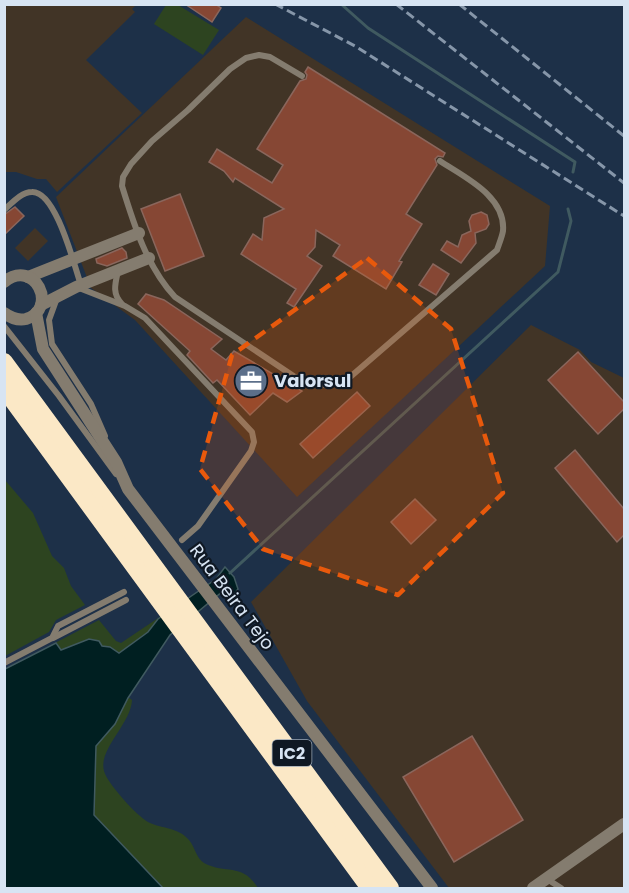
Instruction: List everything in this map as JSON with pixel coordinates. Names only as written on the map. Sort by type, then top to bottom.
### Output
[{"type":"highway","name":"IC2","points":[[4,362],[370,888]]},
{"type":"highway","name":"IC2","points":[[4,388],[171,601]]},
{"type":"highway","name":"IC2","points":[[192,630],[390,888]]},
{"type":"street","points":[[4,282],[12,276],[24,276],[72,260],[139,233]]},
{"type":"street","points":[[4,313],[24,320],[57,296],[149,258]]},
{"type":"street","points":[[4,268],[39,285],[42,298],[39,309],[43,349],[116,462],[128,489]]},
{"type":"street","name":"Rua Beira Tejo","points":[[128,489],[432,888]]},
{"type":"street","points":[[533,888],[624,824]]},
{"type":"lane","points":[[302,76],[270,57],[259,55],[246,58],[230,69],[152,141],[131,164],[123,177],[122,186],[149,258],[162,283],[175,297],[302,381],[326,385],[349,378],[497,250],[503,231],[500,212],[490,196],[440,161]]},
{"type":"lane","points":[[4,210],[24,194],[37,193],[44,196],[56,215],[79,286],[125,306],[145,318],[252,432],[254,447],[198,526],[182,540]]},
{"type":"lane","points":[[118,270],[116,296],[125,306]]},
{"type":"lane","points":[[57,296],[49,320],[52,344],[91,404],[116,462]]},
{"type":"lane","name":"Rua Beira Tejo","points":[[4,326],[128,489]]},
{"type":"lane","points":[[52,638],[58,626],[124,592]]},
{"type":"lane","points":[[4,663],[126,600]]},
{"type":"lane","points":[[547,878],[561,888]]},
{"type":"highlighted area","points":[[367,258],[451,329],[503,493],[398,595],[263,549],[200,469],[232,355]]},
{"type":"shaded area","points":[[4,5],[136,5],[132,9],[135,12],[86,60],[142,113],[57,192],[46,179],[37,179],[16,172],[5,172]]},
{"type":"shaded area","points":[[246,17],[550,206],[545,266],[297,497],[135,320],[91,288],[56,197]]},
{"type":"shaded area","points":[[35,228],[48,241],[28,261],[15,248]]},
{"type":"shaded area","points":[[531,325],[580,350],[591,362],[624,378],[624,888],[449,888],[307,701],[251,602]]},
{"type":"shaded area","points":[[225,567],[234,577],[238,589],[231,598],[223,591],[170,635],[128,698],[115,724],[96,746],[94,815],[163,888],[5,888],[5,669],[56,643],[61,650],[89,639],[99,641],[102,646],[110,647],[119,653],[148,632],[158,619],[216,579]]},
{"type":"green space","points":[[166,5],[178,5],[219,30],[203,55],[154,24]]},
{"type":"green space","points":[[5,480],[33,513],[52,556],[64,568],[71,586],[85,605],[56,620],[49,632],[5,656]]},
{"type":"green space","points":[[225,567],[234,577],[238,589],[231,598],[223,592],[170,635],[128,697],[132,700],[130,709],[103,763],[106,776],[116,791],[143,819],[185,836],[204,863],[240,872],[252,880],[258,888],[84,888],[5,669],[99,620],[116,641],[121,643],[216,579]]},
{"type":"building","points":[[185,4],[215,4],[221,8],[212,22]]},
{"type":"building","points":[[308,67],[445,153],[443,157],[438,156],[435,159],[437,165],[406,214],[422,224],[399,261],[402,262],[386,289],[333,256],[340,245],[316,230],[315,247],[307,256],[322,266],[294,307],[287,303],[296,289],[241,254],[253,234],[262,240],[264,218],[284,209],[235,178],[233,182],[224,171],[209,162],[217,149],[272,183],[283,165],[257,149],[300,81],[306,79],[305,72]]},
{"type":"building","points":[[180,194],[204,256],[165,271],[141,209]]},
{"type":"building","points":[[15,207],[24,216],[4,235],[4,215]]},
{"type":"building","points":[[481,212],[487,215],[489,224],[486,229],[475,233],[476,243],[461,263],[441,250],[447,241],[458,247],[462,235],[471,231],[469,221],[472,215]]},
{"type":"building","points":[[122,248],[127,258],[107,266],[97,263],[96,259]]},
{"type":"building","points":[[433,264],[449,274],[436,295],[419,285]]},
{"type":"building","points":[[146,294],[164,300],[222,339],[211,349],[226,360],[234,351],[302,391],[287,402],[273,393],[250,415],[217,380],[213,383],[187,355],[190,351],[138,304]]},
{"type":"building","points":[[578,352],[624,402],[624,409],[598,434],[548,380]]},
{"type":"building","points":[[357,392],[370,406],[313,458],[300,444]]},
{"type":"building","points":[[575,450],[624,509],[624,535],[617,542],[555,468]]},
{"type":"building","points":[[415,499],[436,520],[411,544],[391,522]]},
{"type":"building","points":[[472,736],[523,820],[454,862],[403,777]]},
{"type":"waterway","points":[[341,4],[368,28],[575,162],[573,172]]},
{"type":"waterway","points":[[230,573],[558,272],[571,221],[568,209]]},
{"type":"railway","points":[[275,4],[355,46],[624,216]]},
{"type":"railway","points":[[396,4],[624,183]]},
{"type":"railway","points":[[459,4],[624,136]]},
{"type":"place","name":"Valorsul","points":[[251,381]]}]
